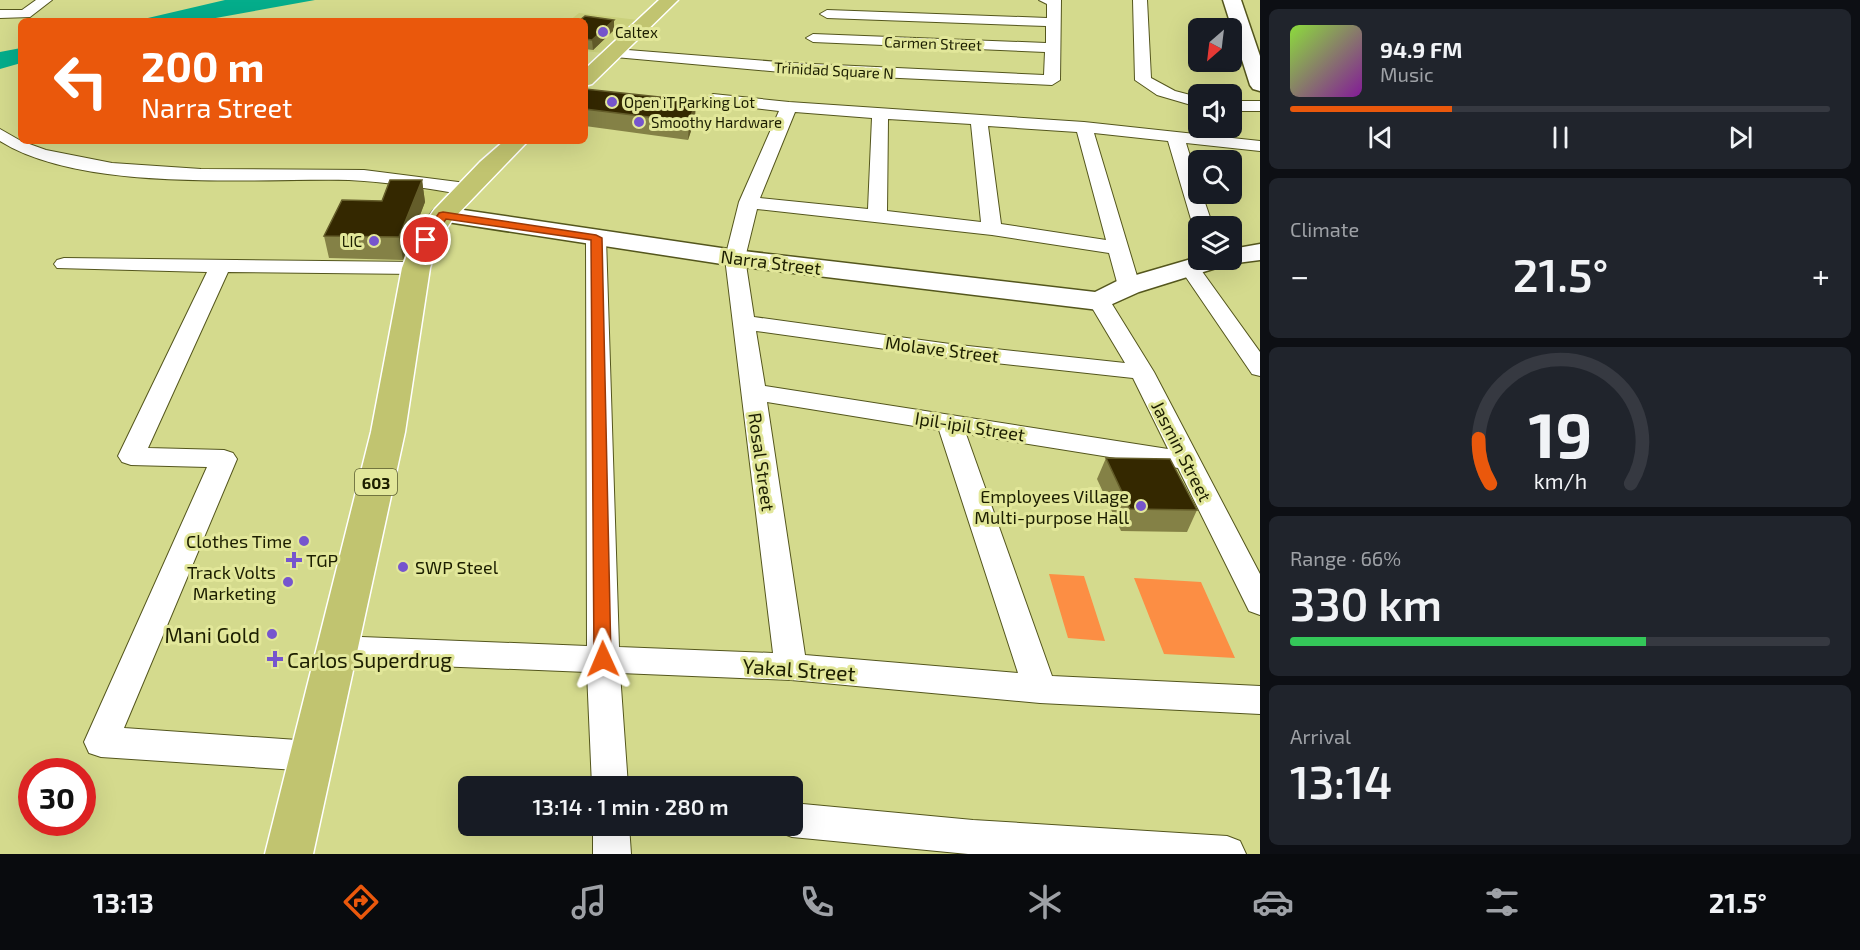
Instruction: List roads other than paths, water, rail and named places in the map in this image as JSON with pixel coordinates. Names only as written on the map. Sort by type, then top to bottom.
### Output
[{"type":"main road","points":[[588,77],[669,0]]},
{"type":"main road","name":"603","points":[[289,854],[388,432],[416,268],[426,240],[443,215],[466,189],[514,144]]},
{"type":"street","points":[[0,14],[25,14],[45,0]]},
{"type":"street","points":[[802,53],[837,0]]},
{"type":"street","points":[[1046,0],[1054,0],[1054,48]]},
{"type":"street","points":[[1140,0],[1143,80],[1154,89],[1188,100]]},
{"type":"street","points":[[1232,0],[1254,56],[1260,85]]},
{"type":"street","points":[[827,14],[1055,22]]},
{"type":"street","name":"Trinidad Square N","points":[[615,53],[802,53],[1052,80],[1054,48]]},
{"type":"street","name":"Carmen Street","points":[[802,53],[1054,48]]},
{"type":"street","points":[[713,99],[789,107],[1084,127],[1260,146]]},
{"type":"street","points":[[1242,106],[1260,106]]},
{"type":"street","points":[[735,258],[749,202],[789,107]]},
{"type":"street","points":[[877,216],[880,113]]},
{"type":"street","points":[[979,119],[992,229]]},
{"type":"street","points":[[1084,127],[1129,286]]},
{"type":"street","points":[[0,134],[16,145],[66,162],[142,171],[205,176],[349,175],[394,178],[466,189]]},
{"type":"street","points":[[1175,136],[1200,216]]},
{"type":"street","points":[[749,202],[992,229],[1119,248]]},
{"type":"street","name":"Narra Street","points":[[443,215],[735,258],[1100,301]]},
{"type":"street","points":[[596,238],[603,659],[609,776]]},
{"type":"street","points":[[1242,255],[1260,252]]},
{"type":"street","name":"Rosal Street","points":[[735,258],[791,667]]},
{"type":"street","points":[[64,264],[416,268]]},
{"type":"street","points":[[219,266],[131,456],[224,459],[101,742],[312,756]]},
{"type":"street","points":[[1100,301],[1129,286],[1188,267]]},
{"type":"street","points":[[1209,270],[1256,358]]},
{"type":"street","name":"Jasmin Street","points":[[1100,301],[1142,372],[1260,603]]},
{"type":"street","name":"Molave Street","points":[[742,322],[951,351],[1142,372]]},
{"type":"street","name":"Ipil-ipil Street","points":[[753,392],[1187,461]]},
{"type":"street","points":[[949,422],[1040,689]]},
{"type":"street","name":"Yakal Street","points":[[337,649],[791,667],[1040,689],[1260,700]]},
{"type":"street","points":[[803,821],[973,837],[1227,854]]},
{"type":"street","points":[[612,836],[612,854]]},
{"type":"water","points":[[225,0],[315,0],[216,18],[148,18]]},
{"type":"water","points":[[18,49],[18,64],[0,69],[0,52]]},
{"type":"place","name":"Caltex","points":[[603,32]]},
{"type":"place","name":"Open iT Parking Lot","points":[[612,102]]},
{"type":"place","name":"Smoothy Hardware","points":[[639,122]]},
{"type":"place","name":"LIC","points":[[374,241]]},
{"type":"place","name":"Employees Village Multi-purpose Hall","points":[[1141,506]]},
{"type":"place","name":"Clothes Time","points":[[304,541]]},
{"type":"place","name":"TGP","points":[[294,560]]},
{"type":"place","name":"SWP Steel","points":[[403,567]]},
{"type":"place","name":"Track Volts Marketing","points":[[288,582]]},
{"type":"place","name":"Mani Gold","points":[[272,634]]},
{"type":"place","name":"Carlos Superdrug","points":[[275,659]]}]
